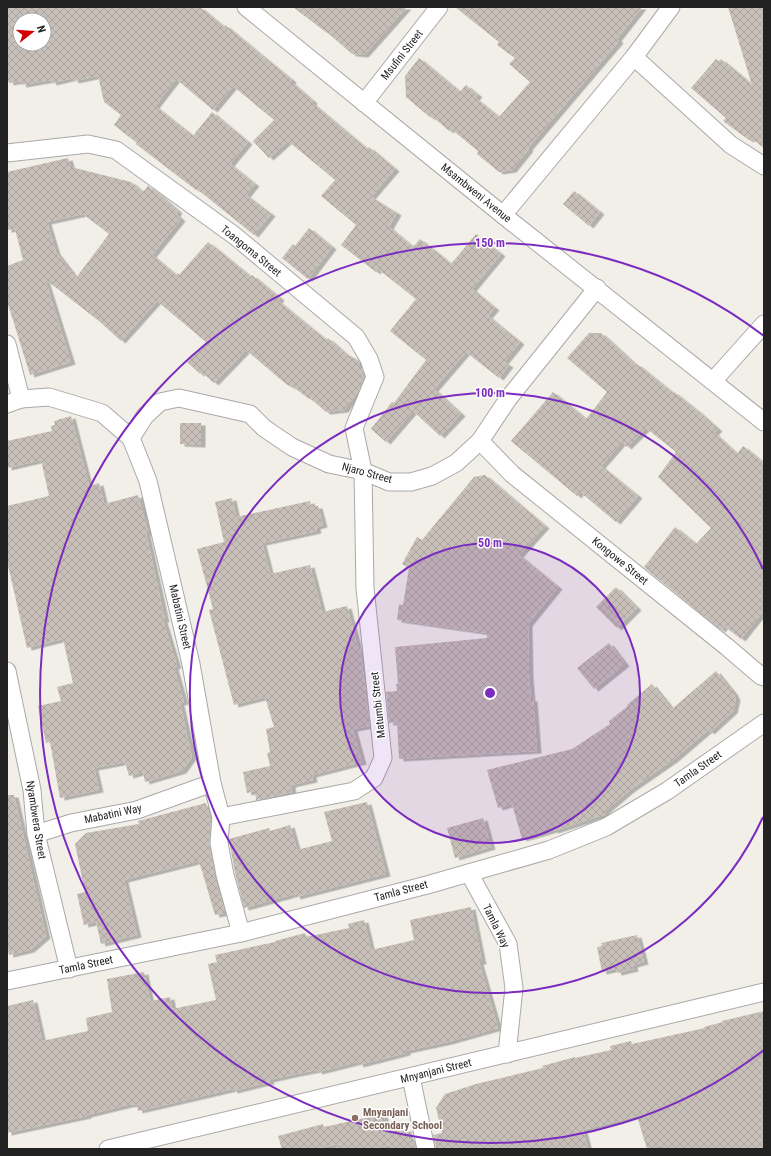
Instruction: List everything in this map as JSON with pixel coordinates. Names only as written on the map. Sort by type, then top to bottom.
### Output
[{"type":"street","name":"Msambweni Avenue","points":[[246,7],[503,215],[597,288],[764,422]]},
{"type":"street","name":"Msufini Street","points":[[364,103],[439,7]]},
{"type":"street","points":[[503,215],[634,57],[671,7]]},
{"type":"street","points":[[634,57],[731,145],[764,166]]},
{"type":"street","name":"Toangoma Street","points":[[7,153],[88,144],[116,150],[235,236],[356,337],[369,359],[375,377],[354,428],[363,471]]},
{"type":"street","name":"Njaro Street","points":[[131,438],[144,416],[160,402],[179,398],[250,414],[264,428],[292,448],[329,464],[363,471],[389,482],[411,482],[432,476],[456,463],[480,441],[508,400],[597,288]]},
{"type":"street","points":[[713,381],[764,324]]},
{"type":"street","points":[[7,344],[14,402]]},
{"type":"street","name":"Mabatini Street","points":[[14,402],[49,397],[102,413],[131,438],[148,481],[191,664],[212,783],[221,817],[219,844],[225,875],[241,933]]},
{"type":"street","name":"Kongowe Street","points":[[480,441],[512,474],[764,677]]},
{"type":"street","name":"Matumbi Street","points":[[221,817],[354,790],[374,778],[384,758],[365,588],[363,471]]},
{"type":"street","name":"Nyambwera Street","points":[[7,671],[32,790],[36,834],[69,969]]},
{"type":"street","name":"Tamla Street","points":[[7,981],[241,933],[469,873],[549,850],[606,827],[667,791],[764,723]]},
{"type":"street","name":"Mabatini Way","points":[[36,834],[70,823],[137,810],[212,783]]},
{"type":"street","name":"Tamla Way","points":[[469,873],[508,944],[514,988],[507,1054]]},
{"type":"street","name":"Mnyanjani Street","points":[[108,1149],[764,992]]},
{"type":"street","points":[[411,1077],[426,1149]]},
{"type":"building","points":[[7,7],[200,7],[224,27],[225,25],[292,80],[291,82],[313,101],[312,103],[367,149],[369,147],[395,169],[371,197],[397,213],[389,227],[413,247],[420,239],[451,264],[476,234],[501,254],[472,289],[495,308],[488,316],[520,342],[504,362],[509,365],[499,378],[466,352],[434,389],[461,414],[440,436],[413,411],[386,442],[371,429],[392,402],[394,403],[426,360],[390,331],[416,299],[378,269],[376,272],[341,245],[356,225],[321,196],[335,180],[288,141],[269,158],[253,141],[274,120],[233,86],[213,110],[176,79],[155,106],[193,136],[212,112],[248,142],[230,164],[255,184],[246,195],[271,214],[254,235],[197,189],[196,190],[136,144],[137,143],[114,125],[121,115],[104,102],[98,76],[74,81],[73,78],[52,83],[51,80],[22,85],[21,81],[9,83],[7,75]]},
{"type":"building","points":[[293,7],[407,7],[364,55],[352,54],[327,32]]},
{"type":"building","points":[[455,7],[642,7],[617,39],[619,41],[528,148],[529,149],[512,170],[499,172],[477,154],[478,151],[451,129],[449,131],[432,116],[431,118],[406,97],[405,76],[419,58],[460,92],[466,85],[478,95],[475,98],[499,117],[530,82],[509,64],[515,58],[497,45],[499,42]]},
{"type":"building","points":[[728,7],[764,7],[764,148],[751,138],[749,140],[723,121],[726,118],[691,88],[716,59],[719,61],[721,59],[752,85]]},
{"type":"building","points":[[68,158],[71,167],[131,182],[143,192],[148,186],[178,211],[176,214],[181,219],[152,255],[176,275],[178,273],[179,275],[208,242],[251,277],[252,275],[280,298],[278,301],[326,340],[328,338],[348,356],[351,356],[358,361],[360,363],[357,367],[364,378],[358,391],[344,410],[326,412],[310,398],[309,399],[296,389],[286,384],[246,350],[214,383],[202,372],[200,374],[187,362],[206,342],[157,301],[121,341],[99,321],[45,279],[71,362],[30,375],[7,301],[7,266],[23,260],[15,229],[7,230],[7,172]],"holes":[[[83,214],[109,234],[76,278],[56,252],[47,222]]]},
{"type":"building","points":[[574,191],[600,212],[589,226],[563,204]]},
{"type":"building","points":[[309,228],[332,247],[308,279],[282,258],[293,244],[295,246]]},
{"type":"building","points":[[589,333],[601,333],[636,365],[637,364],[699,412],[718,429],[714,433],[737,454],[743,446],[764,463],[764,610],[741,639],[724,626],[721,630],[644,567],[675,527],[696,544],[711,528],[658,477],[676,452],[646,428],[627,447],[622,442],[601,466],[638,496],[616,522],[580,492],[577,496],[511,441],[553,392],[586,419],[607,392],[567,358]]},
{"type":"building","points":[[71,416],[89,486],[99,483],[104,504],[138,495],[148,532],[146,533],[165,620],[163,620],[177,666],[174,667],[184,702],[180,703],[192,757],[182,771],[145,782],[143,772],[129,776],[125,762],[94,768],[99,790],[60,798],[50,742],[46,743],[38,706],[61,701],[57,687],[73,683],[63,639],[27,648],[7,561],[7,506],[49,496],[41,460],[7,468],[7,441],[52,431],[51,426],[55,425],[54,421]]},
{"type":"building","points":[[180,423],[201,423],[201,445],[180,444]]},
{"type":"building","points":[[485,475],[545,526],[519,555],[558,587],[528,624],[529,676],[531,699],[533,699],[537,751],[399,759],[397,722],[389,723],[386,692],[397,691],[396,684],[398,684],[395,647],[487,638],[487,633],[397,620],[399,604],[403,605],[409,568],[402,564],[417,537],[422,540],[474,477]]},
{"type":"building","points":[[232,498],[236,517],[310,501],[311,506],[318,506],[323,525],[316,527],[317,531],[262,543],[270,574],[310,565],[322,612],[347,606],[358,648],[360,647],[370,726],[353,729],[362,762],[312,775],[313,780],[291,785],[292,792],[256,800],[255,791],[247,793],[243,772],[270,766],[267,753],[270,752],[266,729],[274,727],[265,697],[234,705],[209,610],[213,609],[197,549],[224,542],[215,502]]},
{"type":"building","points":[[616,587],[637,608],[617,628],[596,607]]},
{"type":"building","points":[[609,643],[625,664],[594,689],[577,668]]},
{"type":"building","points":[[716,671],[736,698],[733,711],[710,732],[708,730],[673,760],[631,789],[605,811],[606,814],[554,831],[553,830],[522,839],[512,804],[498,808],[487,770],[572,749],[610,724],[609,721],[652,684],[672,709]]},
{"type":"building","points":[[7,795],[14,795],[46,936],[30,950],[9,955],[7,943]]},
{"type":"building","points":[[367,802],[386,874],[296,897],[295,894],[244,908],[235,873],[229,839],[269,828],[270,831],[290,825],[297,850],[332,841],[324,812]]},
{"type":"building","points":[[206,803],[211,821],[209,845],[215,878],[225,913],[215,915],[199,861],[124,880],[137,935],[101,944],[96,922],[84,925],[77,894],[85,892],[75,844],[86,833],[139,824],[138,821]]},
{"type":"building","points":[[483,818],[491,847],[455,858],[447,828]]},
{"type":"building","points":[[471,907],[482,962],[479,962],[498,1028],[448,1042],[406,1051],[406,1053],[359,1065],[358,1062],[318,1072],[317,1070],[296,1074],[269,1080],[270,1082],[233,1091],[233,1089],[138,1111],[137,1104],[128,1105],[87,1116],[7,1133],[7,1006],[33,1000],[42,1041],[88,1031],[86,1018],[112,1012],[107,979],[144,972],[150,1001],[170,997],[172,1009],[216,1000],[208,964],[217,962],[215,955],[275,942],[305,933],[306,937],[349,928],[348,924],[364,920],[371,950],[414,940],[410,920]]},
{"type":"building","points":[[637,935],[644,962],[633,965],[634,969],[617,973],[616,969],[602,972],[597,947],[602,946],[601,943]]},
{"type":"building","points":[[764,1011],[764,1149],[664,1149],[663,1145],[647,1149],[637,1116],[583,1130],[588,1149],[436,1149],[433,1135],[442,1133],[436,1108],[445,1094],[476,1084],[543,1068],[542,1066],[575,1057],[611,1050],[610,1046],[631,1041],[632,1044],[705,1028],[704,1027],[723,1022],[722,1021]]},
{"type":"building","points":[[383,1114],[386,1126],[395,1123],[397,1131],[407,1129],[409,1140],[414,1139],[416,1149],[392,1149],[391,1145],[371,1149],[338,1149],[337,1144],[317,1149],[282,1149],[278,1136],[323,1124],[324,1127]]},
{"type":"place","name":"Mnyanjani Secondary School","points":[[355,1118]]}]
